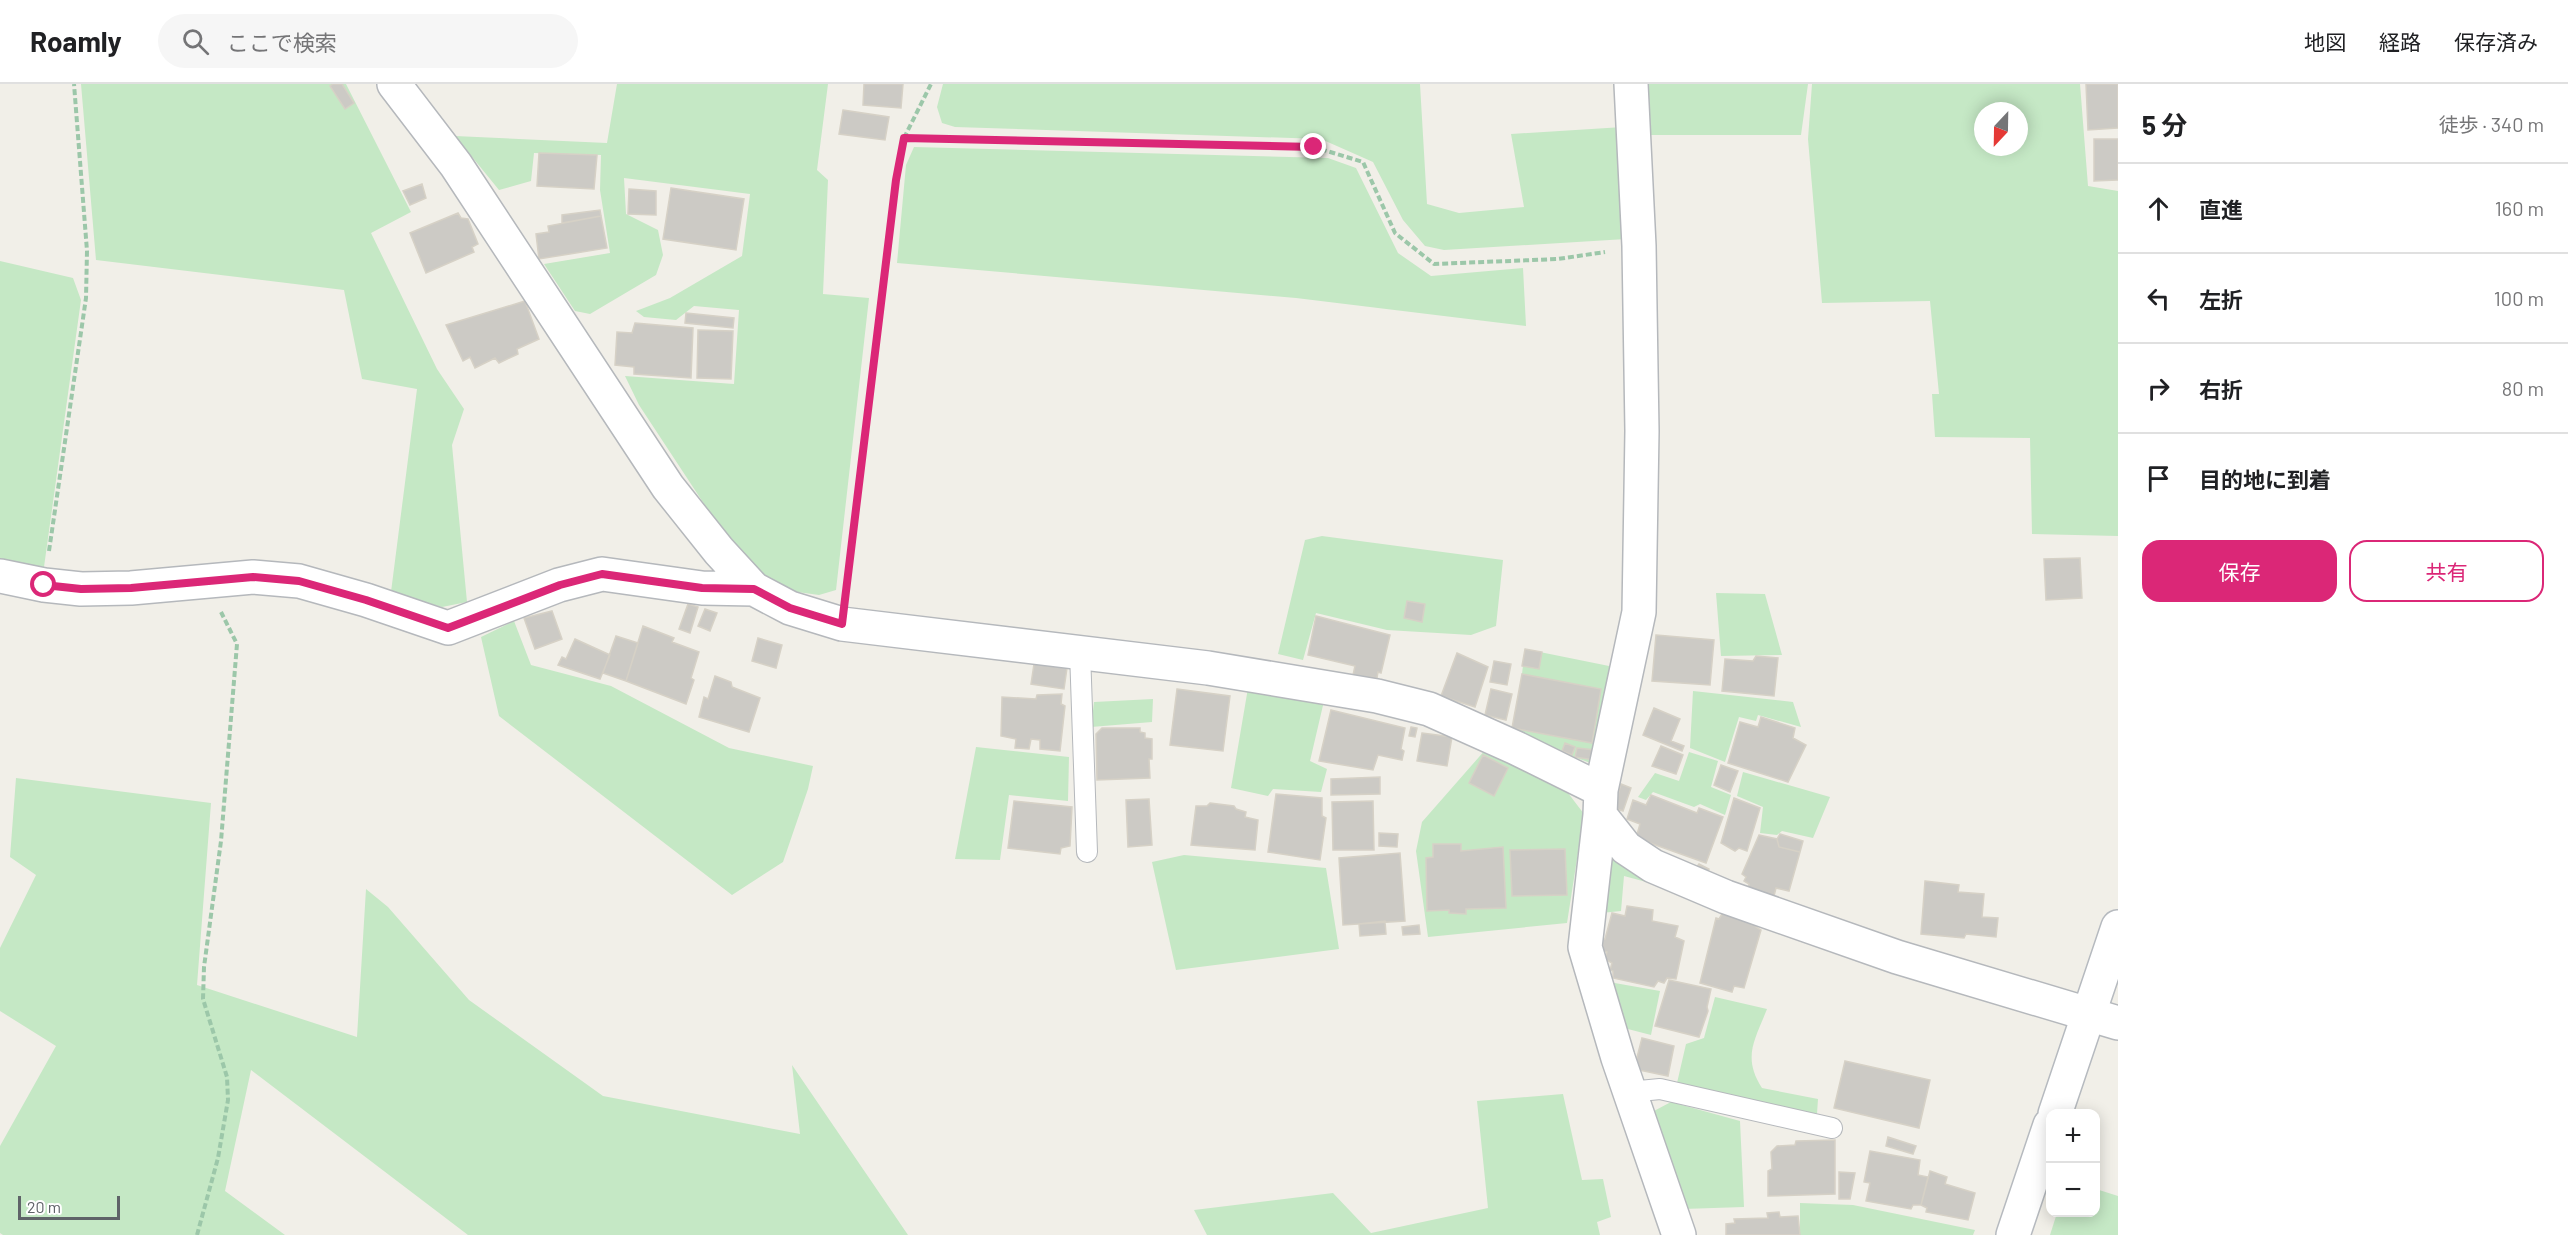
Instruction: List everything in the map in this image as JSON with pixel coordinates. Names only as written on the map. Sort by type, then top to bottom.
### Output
[{"type":"street","points":[[394,84],[456,165],[668,487],[719,551],[754,589],[790,608],[842,624],[1080,652],[1322,686],[1430,709],[1516,748],[1601,802],[1626,848],[1653,866],[1726,897],[1898,957],[2104,1018]]},
{"type":"street","points":[[1631,84],[1639,246],[1642,431],[1639,612],[1601,802],[1585,947],[1629,1092],[1679,1235]]},
{"type":"street","points":[[0,576],[44,585],[81,589],[131,588],[253,577],[299,581],[366,600],[448,628],[560,585],[602,574],[702,588],[754,589]]},
{"type":"street","points":[[2057,1109],[2104,1018],[2118,927]]},
{"type":"street","points":[[2013,1235],[2046,1137]]},
{"type":"lane","points":[[1080,652],[1087,852]]},
{"type":"lane","points":[[1629,1092],[1660,1089],[1832,1128]]},
{"type":"path","points":[[44,585],[86,298],[87,251],[74,84]]},
{"type":"path","points":[[842,624],[894,191],[904,138],[931,84]]},
{"type":"path","points":[[904,138],[1314,147],[1363,162],[1395,233],[1434,264],[1558,259],[1639,246]]},
{"type":"path","points":[[197,1235],[218,1158],[228,1100],[227,1077],[202,999],[204,967],[221,841],[237,644],[209,581]]},
{"type":"green space","points":[[81,84],[346,84],[411,212],[371,233],[437,369],[464,409],[452,445],[467,602],[442,607],[391,592],[417,389],[362,379],[344,290],[96,260]]},
{"type":"green space","points":[[617,84],[828,84],[817,170],[828,180],[823,294],[869,298],[836,590],[819,595],[783,590],[737,554],[639,405],[625,376],[734,384],[739,310],[694,306],[676,320],[644,317],[636,311],[670,298],[742,256],[750,194],[624,178],[626,214],[658,230],[663,255],[656,275],[590,314],[575,311],[544,264],[610,253],[600,190],[601,155],[534,153],[531,181],[499,190],[455,136],[607,143]]},
{"type":"green space","points":[[943,84],[1420,84],[1427,204],[1459,213],[1524,207],[1511,134],[1623,127],[1626,239],[1444,250],[1425,246],[1403,220],[1373,162],[1321,139],[955,127],[942,123],[937,107]]},
{"type":"green space","points":[[1644,84],[1808,84],[1801,135],[1648,135]]},
{"type":"green space","points":[[1812,84],[2080,84],[2088,186],[2118,191],[2118,536],[2032,534],[2030,438],[1935,437],[1932,394],[1939,394],[1930,301],[1822,303],[1808,139]]},
{"type":"green space","points":[[914,147],[1328,158],[1356,168],[1398,253],[1431,276],[1523,268],[1526,326],[1296,298],[897,263],[906,165]]},
{"type":"green space","points":[[0,261],[73,278],[81,300],[44,567],[0,561]]},
{"type":"green space","points":[[1322,536],[1503,560],[1496,626],[1471,635],[1387,630],[1316,613],[1303,660],[1278,654],[1305,540]]},
{"type":"green space","points":[[1716,593],[1765,594],[1782,655],[1721,656]]},
{"type":"green space","points":[[514,621],[531,665],[611,686],[729,748],[813,766],[808,789],[783,862],[732,895],[499,716],[481,637]]},
{"type":"green space","points":[[1525,649],[1614,667],[1593,764],[1510,733],[1512,728],[1592,743],[1601,689],[1522,674]]},
{"type":"green space","points":[[1248,688],[1324,701],[1310,761],[1327,769],[1321,792],[1273,789],[1268,796],[1231,788]]},
{"type":"green space","points":[[1693,691],[1793,702],[1801,727],[1758,715],[1756,721],[1739,717],[1725,762],[1690,748]]},
{"type":"green space","points":[[1153,699],[1152,722],[1091,727],[1094,702]]},
{"type":"green space","points":[[976,747],[1069,757],[1068,801],[1009,795],[1000,860],[955,859]]},
{"type":"green space","points":[[1486,749],[1565,789],[1584,814],[1567,923],[1428,937],[1416,851],[1422,822]]},
{"type":"green space","points":[[1689,752],[1718,761],[1711,787],[1731,795],[1725,815],[1700,804],[1694,807],[1653,792],[1646,800],[1638,797],[1655,773],[1679,781]]},
{"type":"green space","points":[[1743,772],[1830,797],[1813,838],[1782,831],[1777,835],[1760,833],[1763,807],[1737,796]]},
{"type":"green space","points":[[16,778],[211,803],[197,985],[357,1037],[366,889],[388,907],[469,1000],[603,1096],[800,1134],[792,1065],[908,1235],[468,1235],[251,1070],[225,1191],[285,1235],[3,1235],[0,1233],[0,1146],[56,1046],[0,1011],[0,948],[36,875],[10,857]]},
{"type":"green space","points":[[1184,855],[1326,868],[1339,949],[1176,970],[1152,862]]},
{"type":"green space","points":[[1615,856],[1652,876],[1650,883],[1624,876],[1621,911],[1601,913],[1609,864]]},
{"type":"green space","points":[[1609,982],[1660,991],[1651,1035],[1624,1028]]},
{"type":"green space","points":[[1715,997],[1767,1009],[1752,1048],[1756,1077],[1762,1088],[1818,1099],[1817,1114],[1677,1083],[1686,1044],[1704,1038]]},
{"type":"green space","points":[[1563,1094],[1582,1180],[1603,1179],[1611,1217],[1597,1222],[1600,1235],[1207,1235],[1194,1210],[1333,1193],[1371,1233],[1488,1208],[1477,1101]]},
{"type":"green space","points":[[1671,1102],[1740,1121],[1744,1207],[1683,1209],[1652,1112]]},
{"type":"green space","points":[[2100,1190],[2118,1196],[2118,1235],[2050,1235],[2056,1217],[2100,1217]]},
{"type":"green space","points":[[1800,1203],[1853,1205],[1975,1230],[1973,1235],[1800,1235]]},
{"type":"building","points":[[342,84],[354,103],[345,109],[330,86]]},
{"type":"building","points":[[864,84],[903,84],[901,108],[863,105]]},
{"type":"building","points":[[2086,84],[2118,84],[2118,128],[2088,130]]},
{"type":"building","points":[[843,110],[889,117],[885,140],[839,134]]},
{"type":"building","points":[[2094,139],[2118,139],[2118,180],[2094,181]]},
{"type":"building","points":[[539,153],[597,155],[594,189],[537,186]]},
{"type":"building","points":[[422,184],[426,198],[410,205],[403,191]]},
{"type":"building","points":[[671,188],[744,199],[736,250],[663,239]]},
{"type":"building","points":[[629,189],[656,191],[656,215],[628,214]]},
{"type":"building","points":[[600,210],[601,216],[562,223],[562,215]]},
{"type":"building","points":[[458,213],[461,218],[468,219],[478,244],[472,247],[474,252],[426,273],[410,233]]},
{"type":"building","points":[[601,216],[607,248],[539,259],[536,234],[549,232],[548,226]]},
{"type":"building","points":[[525,301],[539,339],[517,349],[518,354],[499,363],[495,358],[475,368],[470,357],[463,361],[446,325]]},
{"type":"building","points":[[686,313],[734,318],[733,328],[685,323]]},
{"type":"building","points":[[635,323],[693,328],[691,378],[634,374],[634,367],[615,365],[617,332],[632,333]]},
{"type":"building","points":[[698,330],[733,331],[731,379],[697,378]]},
{"type":"building","points":[[2080,558],[2082,598],[2046,600],[2044,559]]},
{"type":"building","points":[[1407,601],[1425,604],[1422,622],[1404,618]]},
{"type":"building","points":[[688,604],[698,607],[690,633],[679,629]]},
{"type":"building","points":[[705,609],[717,613],[710,631],[698,626]]},
{"type":"building","points":[[552,611],[562,639],[535,649],[524,618]]},
{"type":"building","points":[[1316,616],[1390,635],[1381,673],[1378,672],[1377,678],[1353,675],[1355,666],[1308,655]]},
{"type":"building","points":[[643,626],[674,638],[672,642],[699,652],[691,678],[694,680],[686,704],[626,681]]},
{"type":"building","points":[[1656,635],[1714,640],[1710,685],[1652,681]]},
{"type":"building","points":[[616,636],[638,643],[626,681],[603,673]]},
{"type":"building","points":[[758,638],[782,645],[776,668],[752,661]]},
{"type":"building","points":[[575,639],[610,655],[600,679],[558,665],[562,657],[566,659]]},
{"type":"building","points":[[1525,649],[1542,652],[1539,669],[1522,666]]},
{"type":"building","points":[[1457,653],[1488,667],[1475,707],[1441,696]]},
{"type":"building","points":[[1756,656],[1778,658],[1774,696],[1722,691],[1725,659],[1753,661]]},
{"type":"building","points":[[1494,661],[1511,664],[1507,685],[1490,682]]},
{"type":"building","points":[[1034,664],[1067,668],[1064,689],[1031,684]]},
{"type":"building","points":[[1522,674],[1601,689],[1592,743],[1512,728]]},
{"type":"building","points":[[715,676],[731,682],[732,687],[760,698],[749,732],[699,717],[704,697],[708,699]]},
{"type":"building","points":[[1177,689],[1230,696],[1223,751],[1170,745]]},
{"type":"building","points":[[1491,689],[1512,694],[1506,720],[1485,715]]},
{"type":"building","points":[[1062,694],[1061,704],[1065,706],[1060,751],[1040,749],[1040,740],[1031,739],[1029,749],[1015,748],[1016,739],[1001,736],[1002,697],[1036,699],[1037,695]]},
{"type":"building","points":[[1654,708],[1680,719],[1671,741],[1684,746],[1682,751],[1643,735]]},
{"type":"building","points":[[1331,710],[1405,728],[1401,749],[1404,751],[1402,760],[1378,755],[1373,770],[1319,761]]},
{"type":"building","points":[[1761,717],[1795,728],[1793,738],[1806,745],[1788,782],[1728,763],[1740,722],[1758,727]]},
{"type":"building","points":[[1411,727],[1417,728],[1415,737],[1409,736]]},
{"type":"building","points":[[1102,728],[1140,728],[1140,732],[1145,733],[1145,738],[1152,739],[1152,759],[1149,759],[1150,778],[1097,780],[1096,734]]},
{"type":"building","points":[[1422,733],[1452,737],[1447,766],[1417,761]]},
{"type":"building","points":[[1565,743],[1575,747],[1572,755],[1562,751]]},
{"type":"building","points":[[1661,746],[1683,755],[1676,774],[1652,766]]},
{"type":"building","points":[[1577,748],[1595,750],[1594,760],[1575,757]]},
{"type":"building","points":[[1483,755],[1508,768],[1494,796],[1469,783]]},
{"type":"building","points":[[1721,765],[1738,771],[1730,792],[1714,785]]},
{"type":"building","points":[[1380,777],[1380,794],[1331,795],[1331,779]]},
{"type":"building","points":[[1621,784],[1631,788],[1623,811],[1614,808]]},
{"type":"building","points":[[1276,794],[1322,798],[1322,816],[1326,818],[1320,860],[1268,852]]},
{"type":"building","points":[[1651,795],[1697,813],[1699,808],[1723,817],[1706,863],[1636,838],[1640,824],[1627,819],[1633,800],[1646,805]]},
{"type":"building","points":[[1734,798],[1760,808],[1747,851],[1739,848],[1735,851],[1721,843]]},
{"type":"building","points":[[1149,799],[1152,845],[1128,847],[1126,800]]},
{"type":"building","points":[[1014,801],[1072,807],[1070,846],[1061,848],[1060,854],[1008,848]]},
{"type":"building","points":[[1373,801],[1374,850],[1333,850],[1332,802]]},
{"type":"building","points":[[1210,803],[1234,806],[1246,812],[1245,817],[1258,820],[1255,850],[1191,845],[1196,806],[1207,806]]},
{"type":"building","points":[[1379,833],[1398,834],[1397,847],[1379,846]]},
{"type":"building","points":[[1780,834],[1803,841],[1800,852],[1779,847],[1777,839]]},
{"type":"building","points":[[1759,835],[1777,839],[1779,847],[1800,852],[1789,891],[1776,888],[1774,896],[1748,888],[1749,884],[1744,881],[1746,877],[1742,874]]},
{"type":"building","points":[[1433,844],[1461,844],[1461,851],[1503,847],[1506,908],[1466,909],[1466,914],[1449,913],[1449,910],[1427,911],[1426,858],[1433,857]]},
{"type":"building","points":[[1565,849],[1567,895],[1512,896],[1510,850]]},
{"type":"building","points":[[1400,853],[1405,921],[1343,925],[1339,858]]},
{"type":"building","points":[[1699,864],[1709,869],[1707,874],[1696,868]]},
{"type":"building","points":[[1925,881],[1959,885],[1958,892],[1984,894],[1982,917],[1998,918],[1996,937],[1966,934],[1964,938],[1921,934]]},
{"type":"building","points":[[1627,906],[1653,910],[1652,921],[1678,926],[1675,937],[1684,941],[1676,979],[1667,978],[1664,983],[1658,981],[1654,987],[1613,978],[1613,971],[1610,970],[1612,963],[1605,959],[1607,952],[1603,951],[1603,939],[1605,939],[1612,913],[1625,916]]},
{"type":"building","points":[[1722,914],[1757,923],[1756,927],[1761,930],[1744,988],[1734,986],[1732,992],[1700,983],[1716,918],[1719,919]]},
{"type":"building","points":[[1385,921],[1386,934],[1360,936],[1359,924]]},
{"type":"building","points":[[1419,925],[1420,934],[1403,935],[1402,927]]},
{"type":"building","points":[[1669,980],[1711,989],[1708,1011],[1699,1037],[1655,1026]]},
{"type":"building","points":[[1642,1038],[1674,1046],[1668,1076],[1634,1069]]},
{"type":"building","points":[[1845,1061],[1930,1080],[1919,1128],[1834,1108]]},
{"type":"building","points":[[1888,1137],[1916,1146],[1913,1154],[1886,1146]]},
{"type":"building","points":[[1835,1140],[1835,1194],[1768,1196],[1768,1171],[1772,1169],[1771,1152],[1777,1146],[1795,1145],[1796,1141]]},
{"type":"building","points":[[1870,1151],[1920,1160],[1918,1175],[1928,1177],[1921,1205],[1913,1205],[1911,1209],[1866,1201],[1870,1183],[1864,1182]]},
{"type":"building","points":[[1930,1171],[1947,1177],[1945,1184],[1975,1193],[1968,1220],[1926,1212],[1927,1208],[1921,1205]]},
{"type":"building","points":[[1839,1172],[1855,1173],[1850,1199],[1839,1199]]},
{"type":"building","points":[[1779,1212],[1780,1217],[1798,1216],[1800,1235],[1726,1235],[1726,1224],[1735,1223],[1734,1219],[1768,1218],[1767,1213]]},
{"type":"route","points":[[44,585],[81,589],[131,588],[253,577],[299,581],[366,600],[448,628],[560,585],[602,574],[702,588],[754,589],[790,608],[842,624],[896,180],[904,138],[1314,147]]}]
